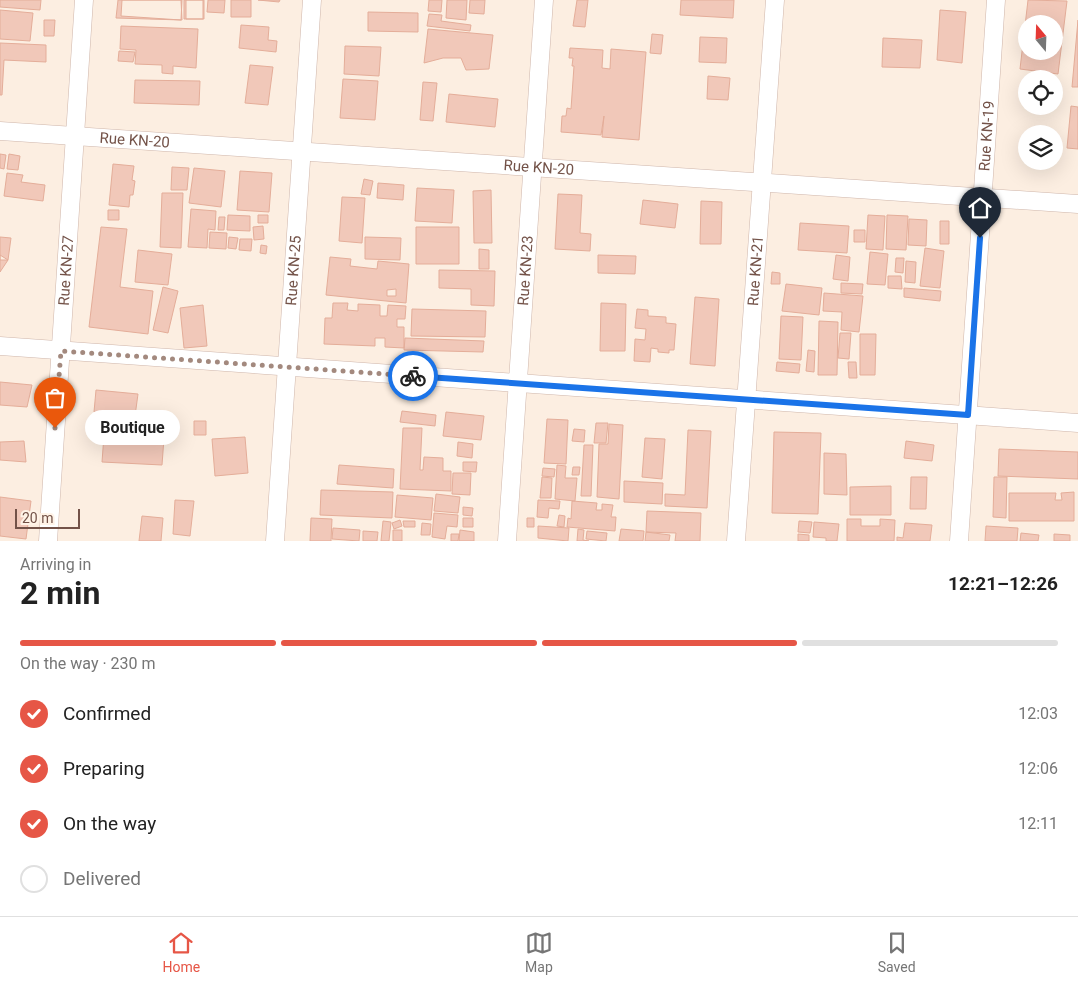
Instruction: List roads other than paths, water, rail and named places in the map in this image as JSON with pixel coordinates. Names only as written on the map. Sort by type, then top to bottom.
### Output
[{"type":"street","name":"Rue KN-27","points":[[48,541],[84,0]]},
{"type":"street","name":"Rue KN-25","points":[[275,541],[312,0]]},
{"type":"street","name":"Rue KN-23","points":[[507,541],[544,0]]},
{"type":"street","name":"Rue KN-21","points":[[736,541],[775,0]]},
{"type":"street","name":"Rue KN-19","points":[[959,541],[996,0]]},
{"type":"street","name":"Rue KN-20","points":[[0,131],[1078,204]]},
{"type":"street","points":[[0,346],[1078,423]]},
{"type":"place","name":"Boutique","points":[[55,428]]}]
